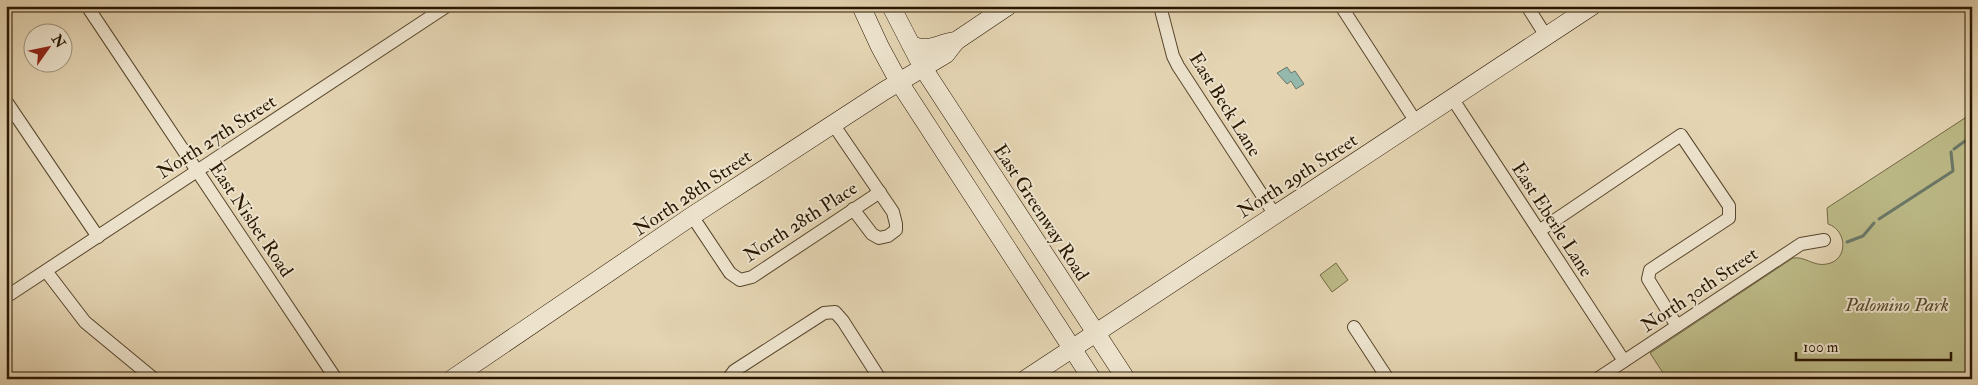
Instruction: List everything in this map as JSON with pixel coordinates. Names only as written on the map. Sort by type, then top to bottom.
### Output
[{"type":"street","name":"East Nisbet Road","points":[[87,6],[336,379]]},
{"type":"street","name":"North 27th Street","points":[[6,297],[447,6]]},
{"type":"street","points":[[861,6],[880,48],[899,82],[1092,379]]},
{"type":"street","name":"East Greenway Road","points":[[891,6],[923,68],[1126,379]]},
{"type":"street","name":"North 28th Street","points":[[452,379],[692,216],[833,124],[950,51],[956,41],[1008,6]]},
{"type":"street","name":"East Beck Lane","points":[[1160,6],[1173,56],[1178,66],[1275,215]]},
{"type":"street","points":[[1341,6],[1416,122]]},
{"type":"street","points":[[1527,6],[1546,36]]},
{"type":"street","name":"North 29th Street","points":[[1026,379],[1592,6]]},
{"type":"street","name":"North 28th Street","points":[[911,45],[925,50],[946,42],[956,41]]},
{"type":"street","name":"East Eberle Lane","points":[[1452,98],[1624,361]]},
{"type":"street","points":[[6,101],[98,237]]},
{"type":"street","points":[[833,124],[894,212],[896,230],[888,236],[880,238],[872,234],[853,209]]},
{"type":"street","points":[[1538,231],[1681,135],[1729,206],[1728,218],[1650,270],[1648,279],[1677,326]]},
{"type":"street","points":[[962,178],[987,165]]},
{"type":"street","name":"North 28th Place","points":[[692,216],[730,273],[740,280],[752,277],[880,192]]},
{"type":"street","name":"North 30th Street","points":[[1597,379],[1801,244],[1824,240]]},
{"type":"street","points":[[46,271],[85,322],[154,379]]},
{"type":"street","points":[[728,379],[734,371],[816,319],[824,314],[835,312],[843,321],[880,379]]},
{"type":"street","points":[[1354,327],[1388,379]]},
{"type":"green space","name":"Palomino Park","points":[[1968,116],[1972,122],[1968,136],[1972,150],[1972,379],[1667,379],[1650,353],[1793,258],[1822,265],[1834,261],[1839,257],[1843,245],[1839,232],[1828,224],[1827,208]]},
{"type":"green space","points":[[1336,263],[1348,280],[1332,292],[1320,275]]},
{"type":"water","points":[[1287,67],[1291,73],[1295,71],[1304,84],[1296,89],[1291,81],[1287,84],[1277,73]]},
{"type":"waterway","points":[[1954,149],[1965,141]]},
{"type":"waterway","points":[[1879,219],[1953,171],[1951,152]]},
{"type":"waterway","points":[[1847,242],[1863,236],[1874,223]]}]
